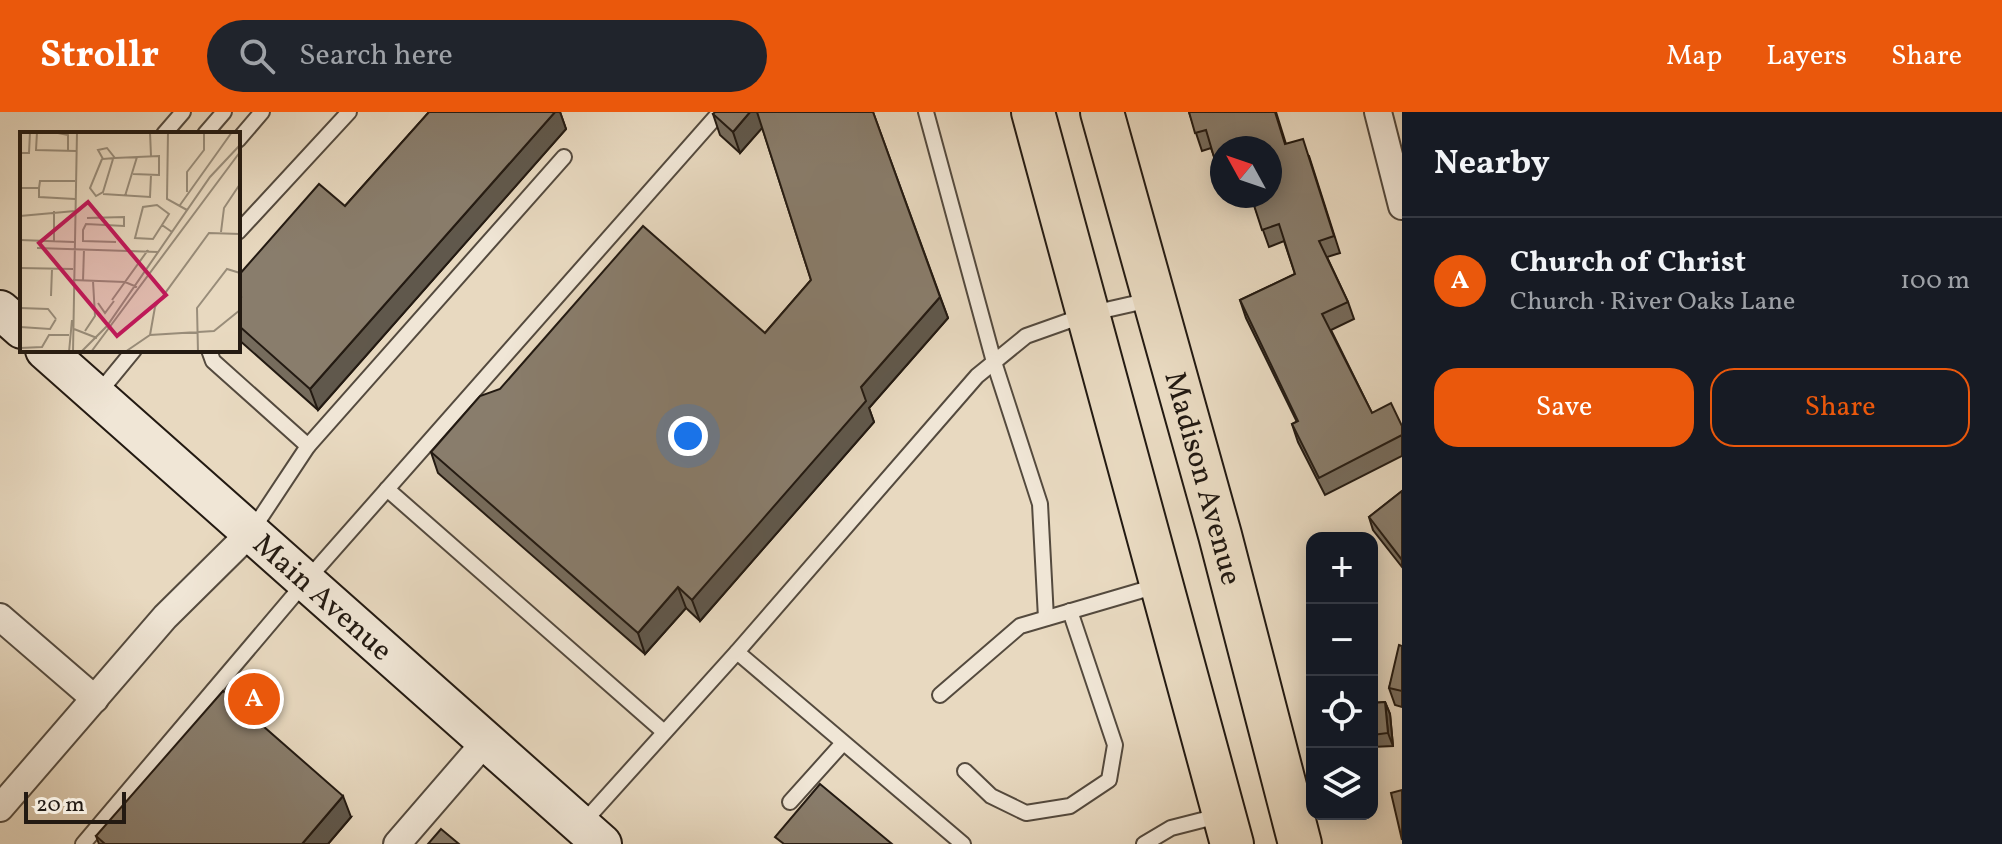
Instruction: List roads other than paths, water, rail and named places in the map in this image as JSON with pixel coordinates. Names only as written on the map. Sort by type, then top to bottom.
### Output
[{"type":"main road","points":[[1033,112],[1228,829]]},
{"type":"main road","name":"Madison Avenue","points":[[1102,112],[1220,535],[1300,844]]},
{"type":"street","points":[[1378,112],[1402,206]]},
{"type":"street","points":[[0,310],[20,327]]},
{"type":"street","name":"Main Avenue","points":[[47,352],[592,835]]},
{"type":"street","points":[[0,808],[165,617],[251,532]]},
{"type":"street","points":[[0,617],[95,699]]},
{"type":"street","points":[[397,844],[486,741]]},
{"type":"lane","points":[[166,132],[183,112]]},
{"type":"lane","points":[[207,132],[224,112]]},
{"type":"lane","points":[[240,138],[262,112]]},
{"type":"lane","points":[[240,230],[349,112]]},
{"type":"lane","points":[[83,844],[306,581],[720,112]]},
{"type":"lane","points":[[926,112],[994,362],[1040,504],[1046,618]]},
{"type":"lane","points":[[251,532],[308,446],[564,157]]},
{"type":"lane","points":[[592,835],[664,732],[977,376],[1026,336],[1088,314],[1154,299]]},
{"type":"lane","points":[[96,395],[132,352]]},
{"type":"lane","points":[[210,352],[213,361],[308,446]]},
{"type":"lane","points":[[387,489],[664,732]]},
{"type":"lane","points":[[940,695],[1020,626],[1162,584]]},
{"type":"lane","points":[[965,771],[991,796],[1026,813],[1070,806],[1109,780],[1115,745],[1070,611]]},
{"type":"lane","points":[[737,652],[963,844]]},
{"type":"lane","points":[[790,802],[843,743]]},
{"type":"lane","points":[[1144,844],[1171,828],[1228,829]]},
{"type":"place","name":"Church of Christ","points":[[254,699]]}]
